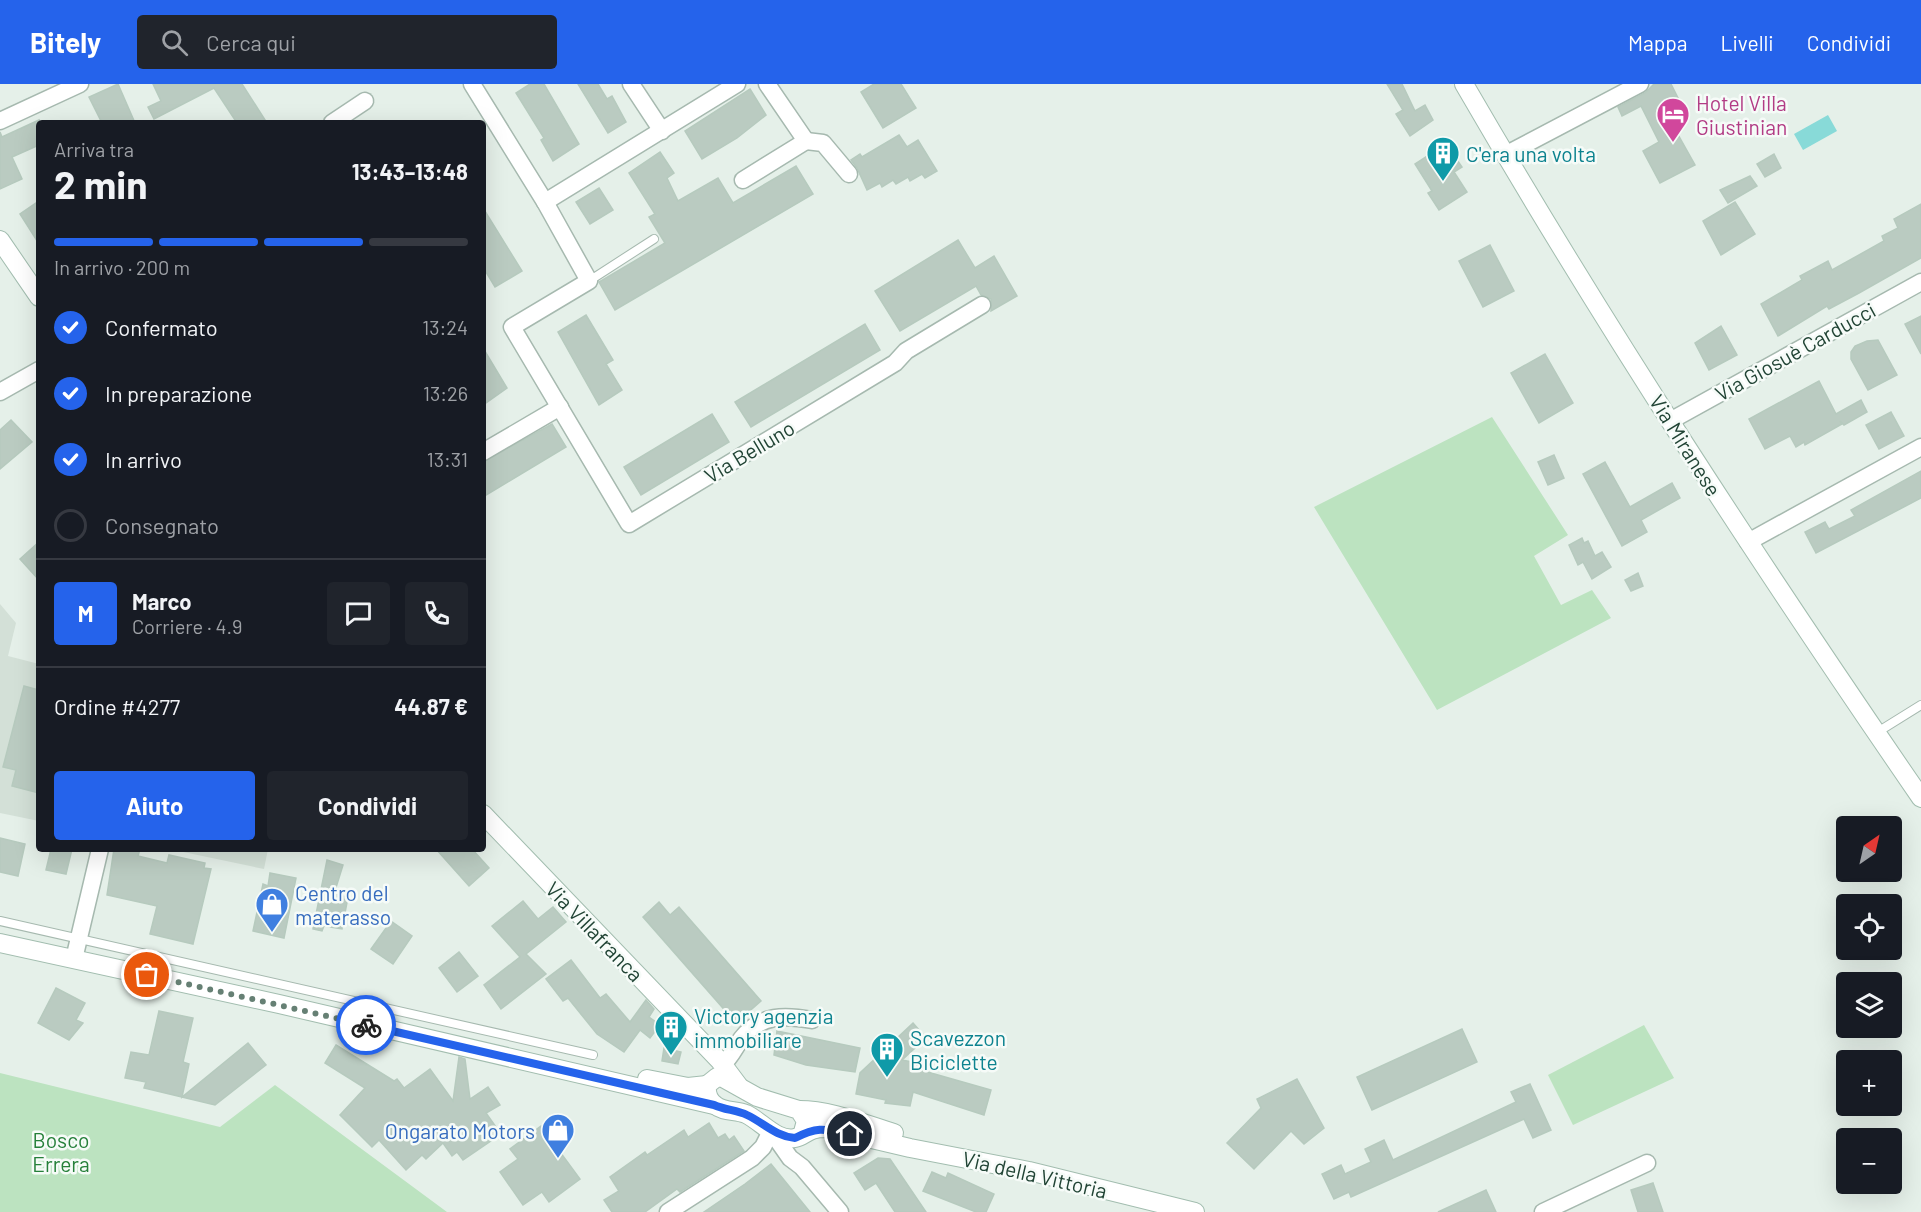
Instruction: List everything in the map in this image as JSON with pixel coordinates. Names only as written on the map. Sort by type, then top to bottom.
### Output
[{"type":"main road","name":"Via Miranese","points":[[1464,84],[1505,155],[1670,421],[1921,798]]},
{"type":"main road","points":[[0,240],[36,293]]},
{"type":"main road","name":"Via Villafranca","points":[[486,817],[723,1064],[738,1085]]},
{"type":"main road","name":"Via della Vittoria","points":[[0,943],[714,1105],[747,1114],[771,1131],[786,1137],[825,1128],[910,1148],[946,1153],[1195,1212]]},
{"type":"main road","points":[[706,1048],[711,1070],[707,1095],[714,1105]]},
{"type":"main road","name":"Via della Vittoria","points":[[594,1076],[652,1080],[688,1087],[723,1078],[756,1098],[799,1110],[812,1110],[846,1118],[906,1137],[946,1153]]},
{"type":"main road","points":[[799,1110],[806,1121],[802,1134]]},
{"type":"street","points":[[0,121],[80,84]]},
{"type":"street","points":[[472,84],[545,202],[589,281]]},
{"type":"street","points":[[631,84],[662,131]]},
{"type":"street","points":[[545,202],[737,84]]},
{"type":"street","points":[[767,84],[806,141]]},
{"type":"street","points":[[1505,155],[1640,84]]},
{"type":"street","points":[[336,120],[365,101]]},
{"type":"street","points":[[743,180],[806,141],[823,143],[849,174]]},
{"type":"street","name":"Via Belluno","points":[[589,281],[512,327],[629,524],[895,363],[906,351],[982,305]]},
{"type":"street","name":"Via Giosuè Carducci","points":[[1670,421],[1921,282]]},
{"type":"street","points":[[0,392],[36,372]]},
{"type":"street","points":[[486,450],[560,407]]},
{"type":"street","points":[[1749,542],[1921,447]]},
{"type":"street","points":[[74,959],[99,852]]},
{"type":"street","points":[[723,1064],[733,1055],[742,1038],[758,1023],[772,1017],[786,1016],[812,1020]]},
{"type":"street","points":[[771,1131],[790,1158],[802,1167],[840,1212]]},
{"type":"street","points":[[668,1212],[752,1158],[764,1147],[771,1131]]},
{"type":"street","points":[[802,1134],[802,1167]]},
{"type":"street","points":[[1543,1212],[1647,1163]]},
{"type":"lane","points":[[589,281],[654,239]]},
{"type":"lane","points":[[1876,733],[1921,705]]},
{"type":"lane","points":[[0,921],[593,1055]]},
{"type":"shaded area","points":[[0,604],[16,623],[8,656],[36,663],[36,820],[0,813]]},
{"type":"shaded area","points":[[183,852],[267,852],[264,869]]},
{"type":"green space","points":[[1492,417],[1568,535],[1534,556],[1561,605],[1592,590],[1611,618],[1437,710],[1314,507]]},
{"type":"green space","points":[[1644,1025],[1674,1078],[1573,1125],[1548,1075]]},
{"type":"green space","name":"Bosco Errera","points":[[0,1073],[220,1127],[275,1085],[447,1212],[0,1212]]},
{"type":"water","points":[[1828,115],[1837,131],[1803,150],[1794,134]]},
{"type":"building","points":[[118,84],[134,120],[100,120],[89,97]]},
{"type":"building","points":[[153,84],[242,84],[265,120],[235,120],[214,88],[154,119],[148,107],[161,101]]},
{"type":"building","points":[[530,84],[544,84],[579,144],[553,161],[541,140],[544,138],[516,93]]},
{"type":"building","points":[[578,84],[598,84],[607,99],[612,96],[626,122],[608,133]]},
{"type":"building","points":[[874,84],[901,84],[916,108],[883,128],[861,92]]},
{"type":"building","points":[[1387,84],[1402,84],[1415,111],[1425,105],[1433,120],[1410,136],[1396,114],[1403,110]]},
{"type":"building","points":[[1654,84],[1671,84],[1686,114],[1671,122],[1695,165],[1660,183],[1643,151],[1659,142],[1641,106],[1622,116],[1618,107],[1645,93]]},
{"type":"building","points":[[750,89],[766,115],[737,138],[702,159],[685,131]]},
{"type":"building","points":[[36,121],[36,146],[12,157],[22,179],[0,189],[0,132],[2,137]]},
{"type":"building","points":[[899,135],[907,147],[918,140],[937,171],[925,178],[922,174],[910,181],[908,177],[896,184],[893,180],[882,187],[880,183],[867,190],[851,160],[860,154],[862,157]]},
{"type":"building","name":"C'era una volta","points":[[1438,149],[1445,159],[1453,154],[1462,167],[1454,172],[1467,192],[1439,210],[1428,193],[1432,191],[1415,164]]},
{"type":"building","points":[[660,152],[674,173],[667,178],[678,201],[718,178],[733,203],[796,166],[813,194],[615,310],[599,282],[665,243],[649,217],[655,214],[629,173]]},
{"type":"building","points":[[1774,154],[1781,168],[1765,177],[1757,164]]},
{"type":"building","points":[[1750,176],[1757,186],[1728,203],[1720,190]]},
{"type":"building","points":[[599,188],[613,210],[590,224],[576,202]]},
{"type":"building","points":[[1735,202],[1755,234],[1721,255],[1703,221]]},
{"type":"building","points":[[36,203],[36,239],[20,214]]},
{"type":"building","points":[[1921,204],[1921,258],[1829,309],[1827,306],[1778,336],[1761,304],[1802,280],[1800,276],[1828,261],[1832,270],[1884,241],[1882,236],[1898,228],[1894,219]]},
{"type":"building","points":[[486,213],[522,271],[495,287],[486,272]]},
{"type":"building","points":[[958,240],[975,268],[994,256],[1017,296],[991,311],[991,299],[981,295],[976,286],[900,331],[875,291]]},
{"type":"building","points":[[1490,245],[1514,291],[1483,307],[1459,261]]},
{"type":"building","points":[[586,315],[613,360],[606,364],[622,390],[599,405],[558,332]]},
{"type":"building","points":[[1921,316],[1921,354],[1905,324]]},
{"type":"building","points":[[865,324],[880,350],[751,427],[735,402]]},
{"type":"building","points":[[1721,326],[1737,355],[1709,370],[1695,343]]},
{"type":"building","points":[[1878,340],[1897,375],[1868,390],[1851,359],[1851,352],[1855,346],[1867,341]]},
{"type":"building","points":[[486,353],[507,388],[486,403]]},
{"type":"building","points":[[1545,354],[1573,403],[1539,423],[1511,373]]},
{"type":"building","points":[[1819,381],[1836,414],[1861,400],[1867,412],[1844,425],[1840,421],[1842,424],[1805,445],[1804,442],[1796,447],[1790,436],[1765,449],[1749,419]]},
{"type":"building","points":[[1891,412],[1904,436],[1879,449],[1866,425]]},
{"type":"building","points":[[712,414],[729,442],[641,495],[624,467]]},
{"type":"building","points":[[11,420],[32,442],[0,469],[0,430]]},
{"type":"building","points":[[552,424],[566,447],[486,495],[486,460]]},
{"type":"building","points":[[1554,455],[1564,478],[1548,485],[1538,462]]},
{"type":"building","points":[[1605,462],[1630,507],[1672,483],[1680,498],[1641,520],[1647,532],[1622,546],[1583,474]]},
{"type":"building","points":[[1921,471],[1921,498],[1816,553],[1805,532],[1825,522],[1829,529],[1855,516],[1851,510]]},
{"type":"building","points":[[1582,538],[1584,543],[1588,541],[1595,556],[1602,552],[1611,567],[1592,579],[1583,562],[1578,565],[1569,545]]},
{"type":"building","points":[[36,545],[36,577],[20,559]]},
{"type":"building","points":[[1638,573],[1643,586],[1631,591],[1625,580]]},
{"type":"building","points":[[24,686],[36,689],[36,792],[12,786],[16,770],[3,767]]},
{"type":"building","points":[[0,838],[25,844],[18,876],[0,872]]},
{"type":"building","points":[[50,852],[71,852],[66,874],[46,870]]},
{"type":"building","points":[[114,852],[139,852],[138,856],[167,863],[169,855],[205,863],[204,868],[211,869],[193,944],[150,934],[157,906],[107,895]]},
{"type":"building","points":[[439,852],[475,852],[489,868],[469,886]]},
{"type":"building","points":[[327,860],[343,865],[334,894],[348,897],[342,929],[324,926],[322,931],[313,929]]},
{"type":"building","points":[[270,873],[296,878],[284,938],[253,931],[263,884],[268,886]]},
{"type":"building","points":[[523,901],[538,919],[553,907],[566,922],[526,954],[546,974],[501,1009],[484,985],[520,957],[492,926]]},
{"type":"building","points":[[659,902],[670,915],[679,907],[761,1001],[736,1023],[643,917]]},
{"type":"building","points":[[391,921],[412,936],[393,964],[371,949]]},
{"type":"building","points":[[459,952],[478,976],[457,992],[439,968]]},
{"type":"building","points":[[571,960],[600,998],[606,994],[630,1022],[646,1000],[654,1009],[649,1017],[660,1025],[650,1038],[640,1030],[624,1052],[597,1034],[568,998],[563,1001],[546,979]]},
{"type":"building","points":[[56,988],[85,1003],[76,1020],[83,1023],[69,1040],[38,1023]]},
{"type":"building","points":[[159,1011],[193,1018],[183,1062],[189,1064],[182,1097],[248,1043],[266,1065],[215,1105],[144,1088],[146,1082],[125,1078],[131,1052],[149,1055]]},
{"type":"building","points":[[913,1023],[926,1038],[902,1060],[918,1063],[917,1069],[991,1090],[984,1115],[913,1092],[910,1106],[885,1103],[886,1100],[856,1094],[860,1073]]},
{"type":"building","points":[[1462,1029],[1477,1062],[1372,1110],[1357,1077]]},
{"type":"building","points":[[777,1031],[860,1048],[855,1072],[806,1065],[774,1055]]},
{"type":"building","points":[[336,1045],[394,1081],[397,1079],[404,1088],[430,1069],[453,1101],[459,1057],[465,1059],[470,1099],[488,1087],[500,1105],[486,1113],[501,1134],[463,1160],[457,1152],[452,1156],[443,1143],[426,1159],[422,1155],[406,1170],[379,1140],[372,1147],[340,1115],[365,1088],[325,1063]]},
{"type":"building","name":"Victory agenzia immobiliare","points":[[664,1048],[681,1052],[678,1064],[662,1061]]},
{"type":"building","points":[[1297,1079],[1324,1128],[1304,1144],[1291,1131],[1254,1169],[1227,1143],[1261,1108],[1257,1099]]},
{"type":"building","points":[[1530,1084],[1551,1130],[1533,1138],[1524,1119],[1351,1197],[1349,1192],[1334,1199],[1322,1174],[1341,1165],[1345,1174],[1371,1162],[1365,1149],[1384,1140],[1393,1160],[1516,1102],[1511,1092]]},
{"type":"building","points":[[709,1123],[718,1138],[725,1134],[729,1140],[734,1136],[744,1151],[680,1192],[677,1189],[645,1212],[612,1212],[604,1200],[619,1191],[610,1177],[645,1152],[647,1155],[684,1130],[688,1137]]},
{"type":"building","points":[[541,1126],[580,1179],[549,1202],[542,1192],[523,1205],[500,1172],[518,1159],[510,1149]]},
{"type":"building","points":[[878,1158],[890,1159],[926,1212],[895,1212],[876,1183],[865,1190],[854,1173]]},
{"type":"building","points":[[771,1164],[810,1212],[704,1212],[745,1184]]},
{"type":"building","points":[[932,1172],[946,1178],[948,1173],[994,1194],[986,1212],[976,1212],[923,1191]]},
{"type":"building","points":[[1653,1183],[1663,1212],[1638,1212],[1631,1190]]},
{"type":"building","points":[[1486,1190],[1496,1212],[1438,1212]]},
{"type":"way so far","points":[[147,975],[366,1025]]},
{"type":"place","name":"Hotel Villa Giustinian","points":[[1673,143]]},
{"type":"place","name":"C'era una volta","points":[[1443,182]]},
{"type":"place","name":"Centro del materasso","points":[[272,933]]},
{"type":"place","name":"Victory agenzia immobiliare","points":[[671,1056]]},
{"type":"place","name":"Scavezzon Biciclette","points":[[887,1078]]},
{"type":"place","name":"Ongarato Motors","points":[[558,1159]]},
{"type":"route","points":[[366,1025],[714,1105],[747,1114],[771,1131],[786,1137],[795,1138],[803,1132],[818,1128],[850,1134]]}]
